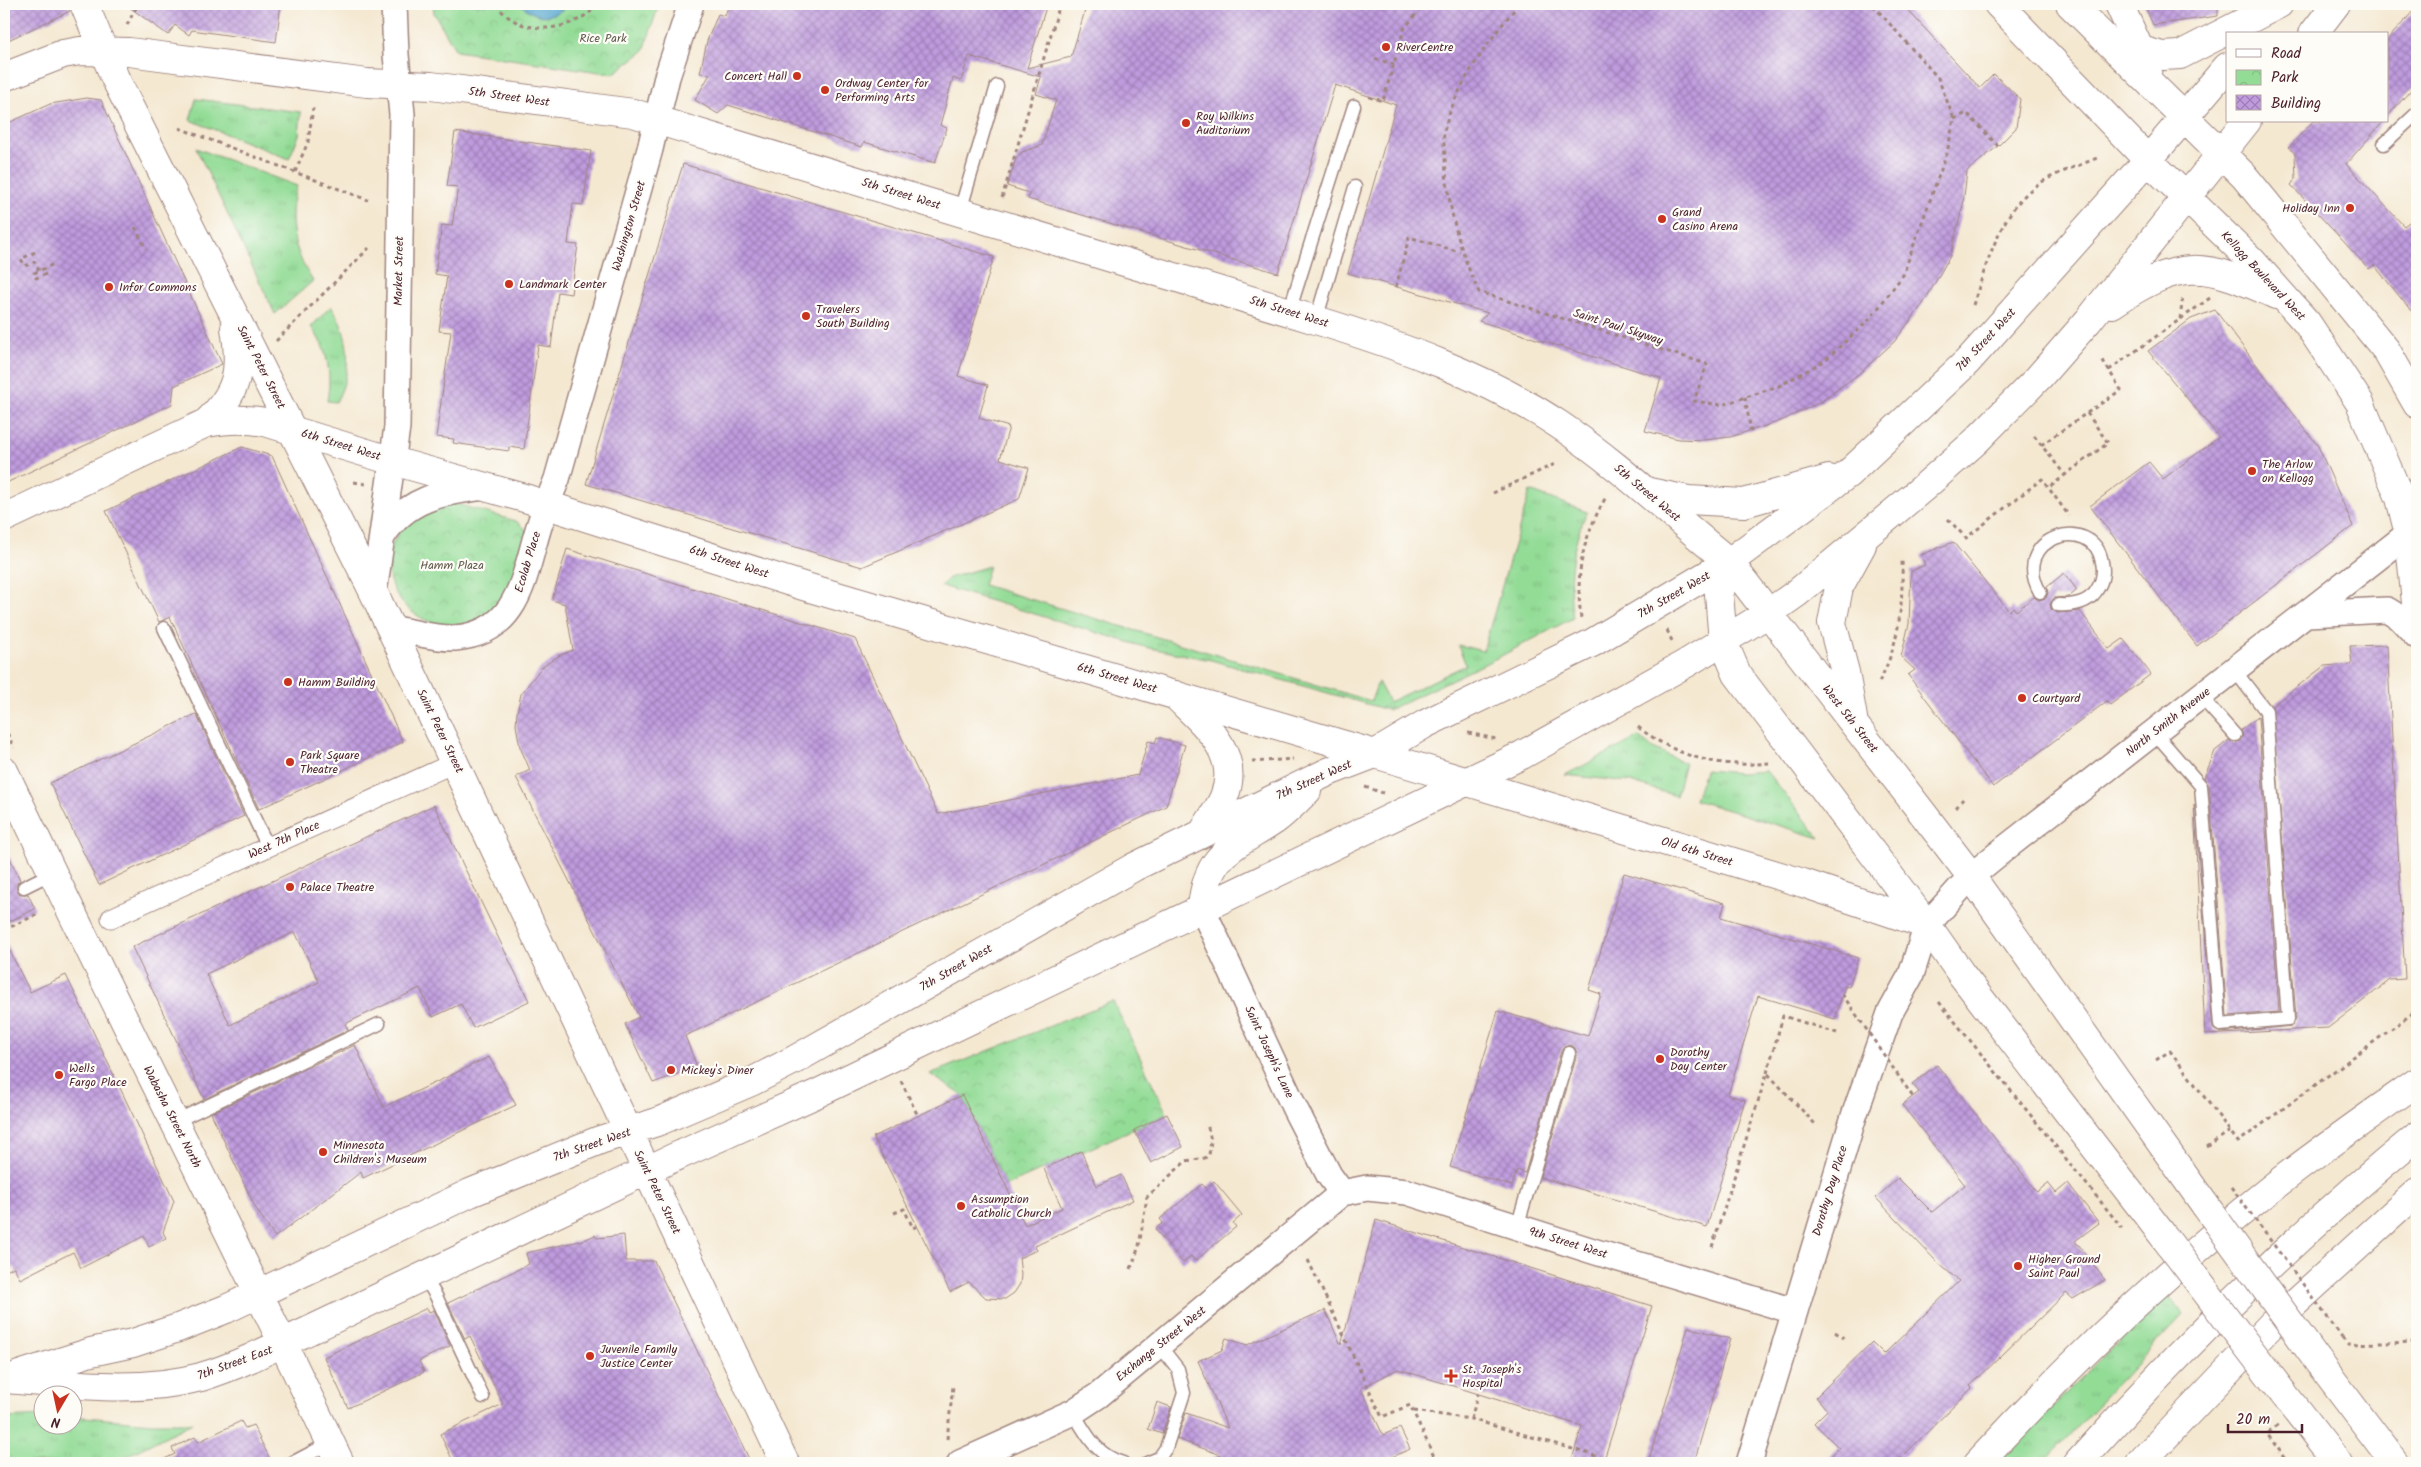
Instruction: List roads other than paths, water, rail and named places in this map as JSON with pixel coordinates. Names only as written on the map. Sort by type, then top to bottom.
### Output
[{"type":"main road","name":"Saint Peter Street","points":[[84,4],[115,78],[374,593],[456,762],[785,1463]]},
{"type":"main road","name":"Kellogg Boulevard West","points":[[1998,4],[2185,198],[2208,217],[2307,323],[2360,403],[2413,530],[2417,613]]},
{"type":"main road","points":[[2070,4],[2244,176],[2386,350],[2417,404]]},
{"type":"main road","points":[[2119,4],[2161,94]]},
{"type":"main road","points":[[2108,41],[2163,56],[2180,55],[2281,4]]},
{"type":"main road","points":[[2258,32],[2281,4]]},
{"type":"main road","points":[[2315,32],[2336,4]]},
{"type":"main road","name":"5th Street West","points":[[4,77],[63,54],[80,51],[129,52],[367,83],[430,86],[624,112],[657,120],[1316,320],[1416,353],[1460,371],[1557,423],[1598,452],[1649,492],[1729,562]]},
{"type":"main road","name":"7th Street West","points":[[260,1292],[470,1193],[592,1143],[657,1122],[753,1081],[794,1060],[1134,867],[1204,831],[1328,772],[1375,754],[1425,724],[1592,643],[1729,562],[1848,474],[1968,361],[2148,160],[2226,68]]},
{"type":"main road","points":[[285,1344],[647,1170],[816,1094],[1522,756],[1592,718],[1767,614],[1797,594],[1976,441],[2038,377],[2088,321],[2246,122]]},
{"type":"main road","points":[[2088,321],[2144,283],[2167,273],[2185,270],[2209,270],[2239,278],[2284,298]]},
{"type":"main road","points":[[206,423],[224,407],[234,386],[240,354],[233,312]]},
{"type":"main road","name":"6th Street West","points":[[4,518],[206,423],[245,418],[265,422],[487,487],[803,586],[1465,782]]},
{"type":"main road","points":[[1649,492],[1688,500],[1744,503],[1848,474]]},
{"type":"main road","points":[[1854,722],[1845,672],[1832,622],[1839,587],[1868,532]]},
{"type":"main road","points":[[1729,562],[1719,594],[1723,641],[1737,674],[1927,925],[1962,975],[2338,1463]]},
{"type":"main road","name":"West 5th Street","points":[[1729,562],[1767,614],[1854,722],[1971,876],[2205,1205],[2317,1360],[2395,1463]]},
{"type":"main road","points":[[1176,695],[1216,736],[1223,748],[1227,764],[1228,780],[1224,797],[1204,831]]},
{"type":"main road","name":"Wabasha Street North","points":[[4,771],[174,1122],[260,1292],[335,1453]]},
{"type":"main road","points":[[1202,908],[1204,887],[1211,868],[1232,845],[1276,820],[1328,772]]},
{"type":"main road","name":"Old 6th Street","points":[[1465,782],[1803,884],[1927,925]]},
{"type":"main road","points":[[1978,1463],[2103,1336],[2205,1242],[2301,1166],[2417,1082]]},
{"type":"main road","points":[[2078,1463],[2161,1372],[2240,1292],[2346,1196],[2417,1136]]},
{"type":"main road","points":[[2140,1463],[2273,1323],[2417,1192]]},
{"type":"main road","name":"7th Street East","points":[[5,1379],[91,1352],[133,1343],[178,1328],[260,1292]]},
{"type":"main road","name":"7th Street East","points":[[5,1379],[110,1388],[153,1386],[201,1377],[285,1344]]},
{"type":"street","name":"Market Street","points":[[374,593],[396,427],[402,114],[394,4]]},
{"type":"street","name":"Washington Street","points":[[547,505],[557,479],[657,120],[667,77],[691,4]]},
{"type":"street","points":[[382,537],[390,525],[402,513],[428,497],[487,487]]},
{"type":"street","name":"Ecolab Place","points":[[390,628],[452,638],[482,632],[500,619],[521,591],[547,505]]},
{"type":"street","name":"North Smith Avenue","points":[[1927,925],[1971,876],[2413,530]]},
{"type":"street","points":[[2307,614],[2386,610],[2400,618],[2417,636]]},
{"type":"street","name":"West 7th Place","points":[[112,918],[456,762]]},
{"type":"street","name":"Saint Joseph's Lane","points":[[1202,908],[1295,1109],[1329,1174],[1342,1194]]},
{"type":"street","name":"Dorothy Day Place","points":[[1749,1463],[1854,1116],[1890,1013],[1912,975],[1927,925]]},
{"type":"street","name":"9th Street West","points":[[1342,1194],[1367,1188],[1408,1192],[1794,1311]]},
{"type":"street","name":"Exchange Street West","points":[[960,1463],[1073,1412],[1099,1395],[1342,1194]]},
{"type":"lane","points":[[960,211],[997,86]]},
{"type":"lane","points":[[1289,312],[1354,106]]},
{"type":"lane","points":[[2384,144],[2417,113]]},
{"type":"lane","points":[[1316,320],[1355,187]]},
{"type":"lane","points":[[2040,592],[2034,582],[2032,569],[2034,557],[2041,547],[2050,539],[2062,535],[2074,535],[2086,539],[2095,546],[2101,557],[2104,569],[2102,580],[2090,598],[2080,604],[2058,605]]},
{"type":"lane","points":[[164,628],[268,847]]},
{"type":"lane","points":[[2154,733],[2201,786],[2220,1025],[2288,1019],[2266,711],[2235,671]]},
{"type":"lane","points":[[2201,697],[2235,736]]},
{"type":"lane","points":[[24,887],[52,873]]},
{"type":"lane","points":[[174,1122],[379,1024]]},
{"type":"lane","points":[[1517,1227],[1568,1053]]},
{"type":"lane","points":[[424,1276],[436,1296],[484,1397]]},
{"type":"lane","points":[[1147,1463],[1159,1458],[1166,1448],[1184,1393],[1178,1369],[1160,1346]]},
{"type":"lane","points":[[1073,1412],[1097,1449],[1104,1456],[1123,1463]]},
{"type":"lane","points":[[292,1463],[335,1453]]},
{"type":"water","points":[[521,4],[568,4],[557,13],[544,16],[532,13]]},
{"type":"place","name":"RiverCentre","points":[[1386,47]]},
{"type":"place","name":"Concert Hall","points":[[797,76]]},
{"type":"place","name":"Ordway Center for Performing Arts","points":[[825,90]]},
{"type":"place","name":"Roy Wilkins Auditorium","points":[[1186,123]]},
{"type":"place","name":"Holiday Inn","points":[[2350,208]]},
{"type":"place","name":"Grand Casino Arena","points":[[1662,219]]},
{"type":"place","name":"Landmark Center","points":[[509,284]]},
{"type":"place","name":"Infor Commons","points":[[109,287]]},
{"type":"place","name":"Travelers South Building","points":[[806,316]]},
{"type":"place","name":"The Arlow on Kellogg","points":[[2252,471]]},
{"type":"place","name":"Hamm Building","points":[[288,682]]},
{"type":"place","name":"Courtyard","points":[[2022,698]]},
{"type":"place","name":"Park Square Theatre","points":[[290,762]]},
{"type":"place","name":"Palace Theatre","points":[[290,887]]},
{"type":"place","name":"Dorothy Day Center","points":[[1660,1059]]},
{"type":"place","name":"Mickey's Diner","points":[[671,1070]]},
{"type":"place","name":"Wells Fargo Place","points":[[59,1075]]},
{"type":"place","name":"Minnesota Children's Museum","points":[[323,1152]]},
{"type":"place","name":"Assumption Catholic Church","points":[[961,1206]]},
{"type":"place","name":"Higher Ground Saint Paul","points":[[2018,1266]]},
{"type":"place","name":"Juvenile Family Justice Center","points":[[590,1356]]},
{"type":"place","name":"St. Joseph's Hospital","points":[[1451,1376]]},
{"type":"park label","name":"Rice Park","points":[[603,38]]},
{"type":"park label","name":"Hamm Plaza","points":[[452,565]]}]
